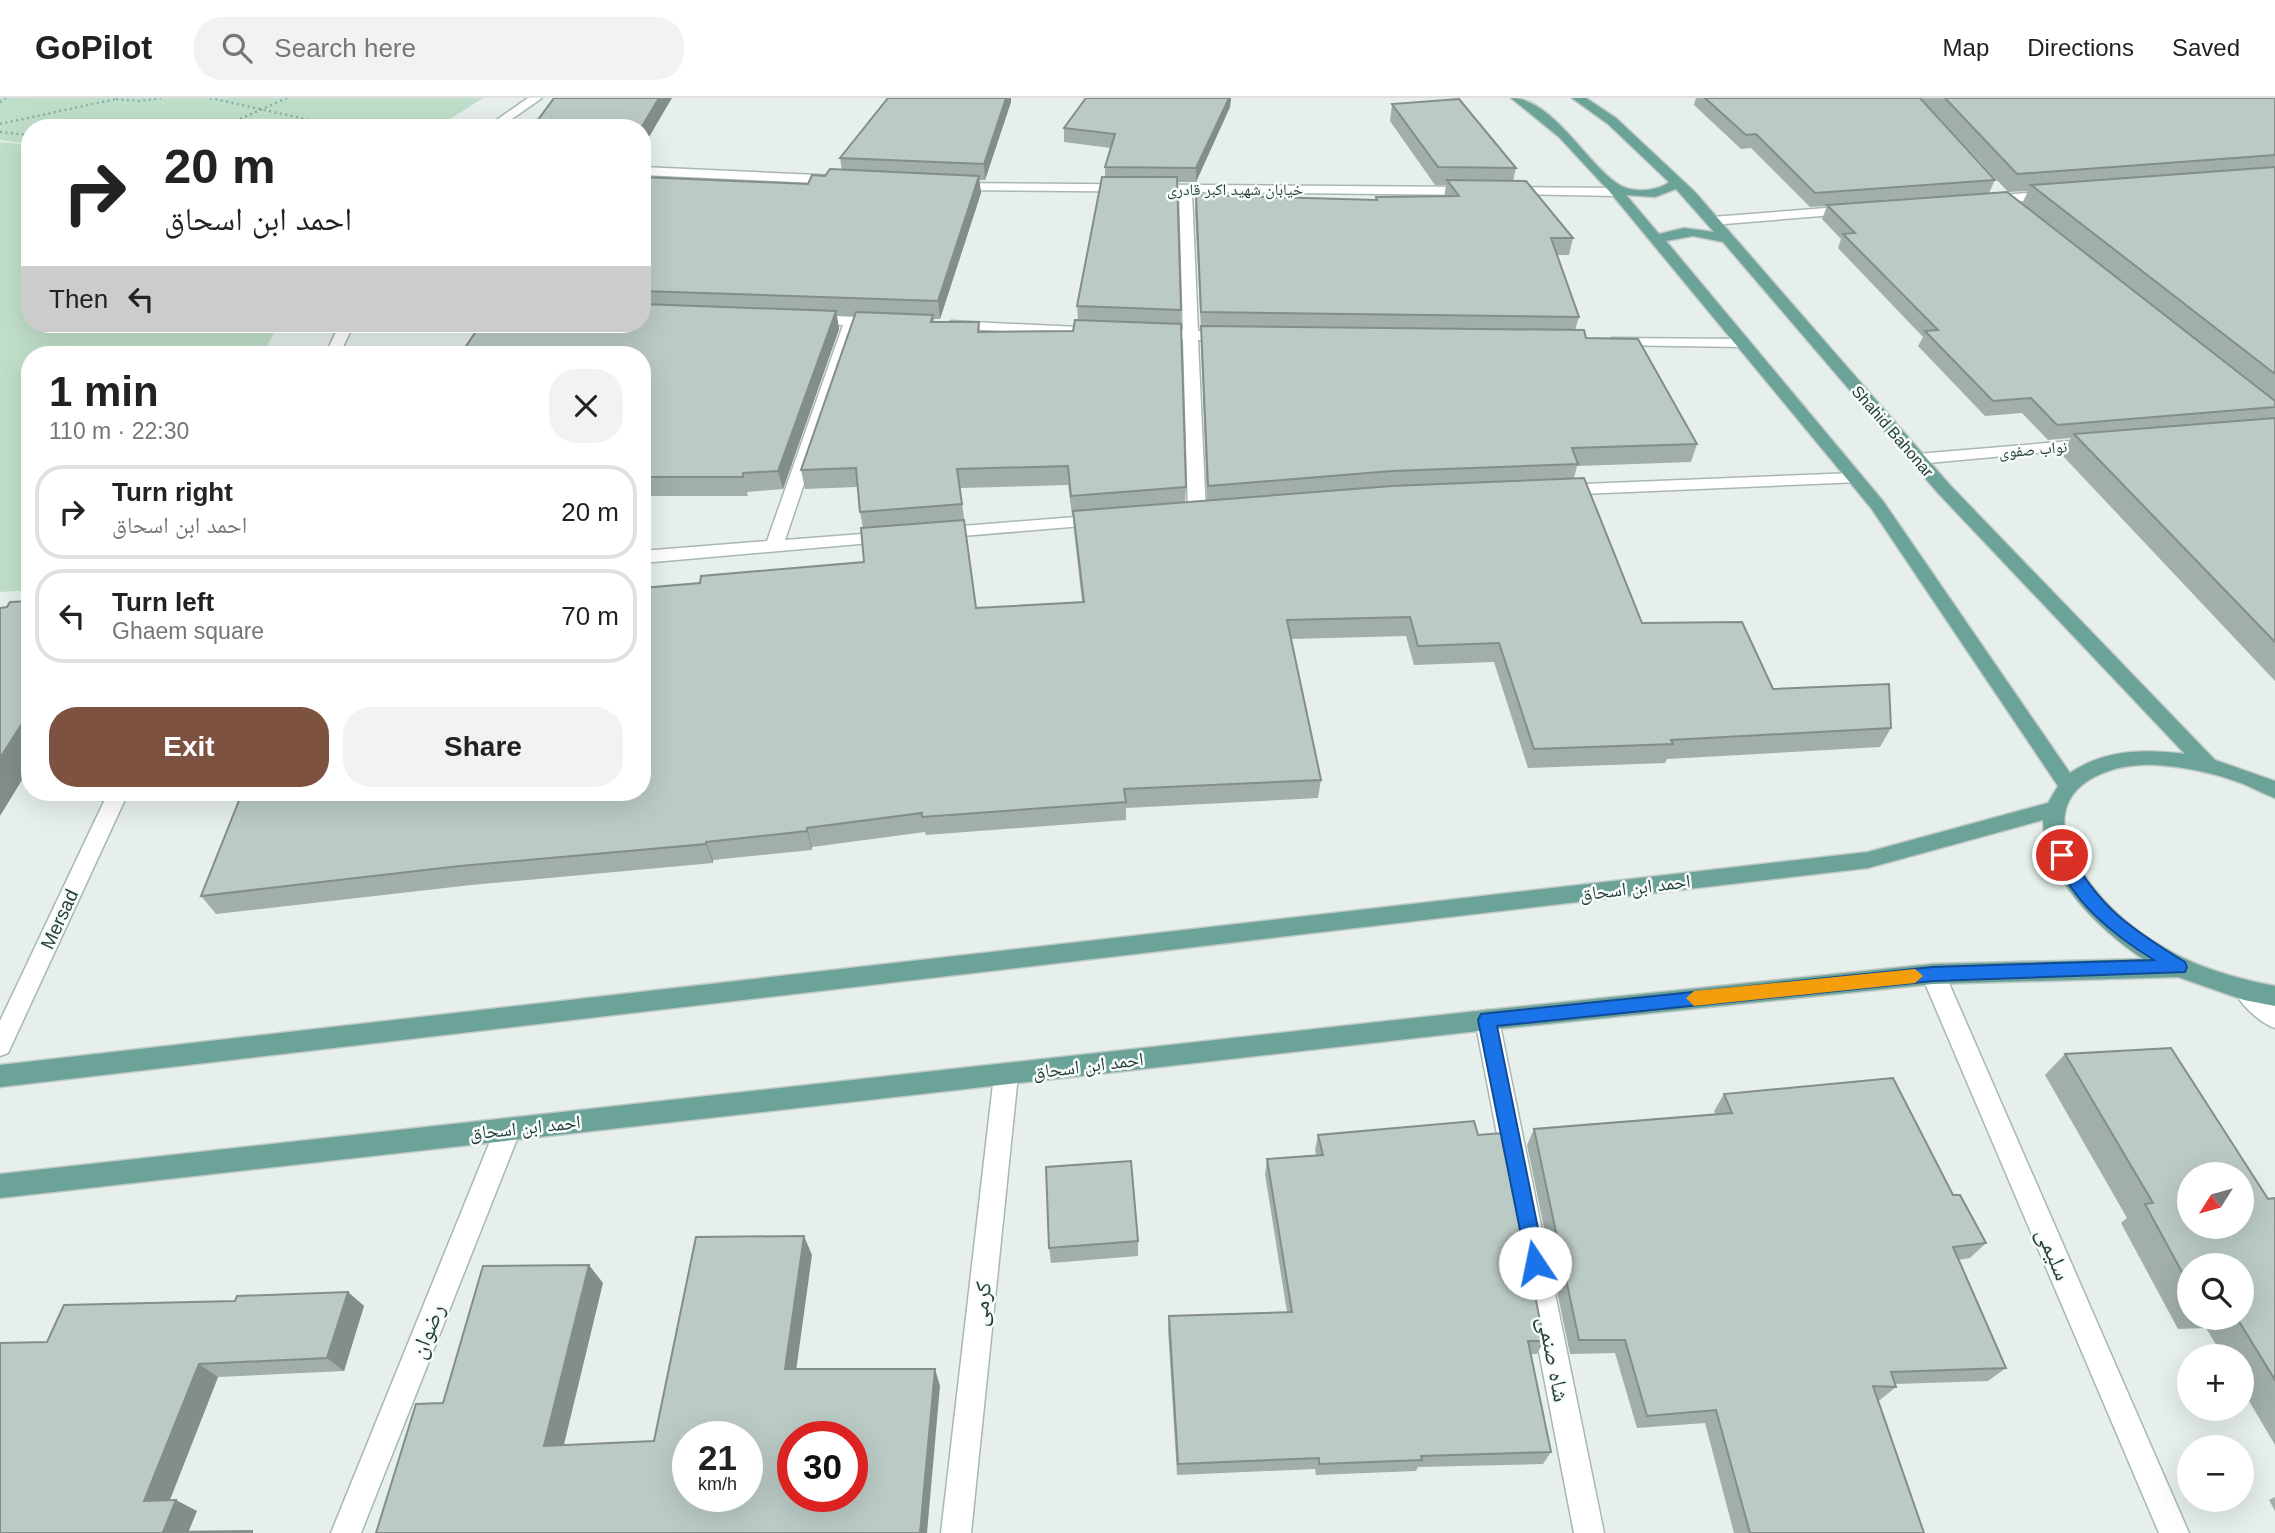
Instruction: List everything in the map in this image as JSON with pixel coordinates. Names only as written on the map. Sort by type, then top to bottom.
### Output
[{"type":"main road","points":[[1517,98],[1563,134],[1616,190],[1877,505],[2068,785]]},
{"type":"main road","name":"Shahid Bahonar","points":[[1578,98],[1612,121],[1676,182],[1917,459],[2208,765]]},
{"type":"main road","points":[[1616,190],[1658,193],[1670,189],[1676,182]]},
{"type":"main road","points":[[1658,240],[1669,234],[1694,232],[1728,239]]},
{"type":"main road","points":[[2273,788],[2208,765],[2164,758],[2124,759],[2091,767],[2068,785],[2055,809],[2055,838],[2068,871],[2094,905],[2132,938],[2179,967],[2246,992],[2275,996]]},
{"type":"main road","name":"احمد ابن اسحاق","points":[[0,1076],[1868,860],[2055,809]]},
{"type":"main road","name":"احمد ابن اسحاق","points":[[0,1186],[1487,1020],[1933,974],[2179,967]]},
{"type":"street","points":[[504,119],[536,98]]},
{"type":"street","points":[[651,171],[849,181]]},
{"type":"street","name":"خیابان شهید اکبر قادری","points":[[932,185],[1185,189],[1616,190]]},
{"type":"street","points":[[1185,189],[1197,513]]},
{"type":"street","points":[[1999,194],[2026,216]]},
{"type":"street","points":[[1976,201],[1999,194],[2072,194]]},
{"type":"street","points":[[1712,221],[1865,209]]},
{"type":"street","points":[[797,319],[892,323]]},
{"type":"street","points":[[774,546],[852,321]]},
{"type":"street","points":[[933,324],[1110,332]]},
{"type":"street","points":[[1137,333],[1246,336]]},
{"type":"street","points":[[1591,341],[1743,343]]},
{"type":"street","name":"نواب صفوی","points":[[1917,459],[2110,443]]},
{"type":"street","points":[[1540,491],[1854,478]]},
{"type":"street","points":[[651,556],[1115,519]]},
{"type":"street","name":"Mersad","points":[[0,1046],[114,801]]},
{"type":"street","name":"سلیمی","points":[[1933,974],[2174,1533]]},
{"type":"street","points":[[2246,992],[2275,1018]]},
{"type":"street","name":"شاه صنمی","points":[[1487,1020],[1589,1533]]},
{"type":"street","name":"کرمی","points":[[956,1533],[1006,1075]]},
{"type":"street","name":"رضوان","points":[[346,1533],[508,1129]]},
{"type":"path","points":[[0,102],[6,98]]},
{"type":"path","points":[[22,119],[116,98],[139,101],[161,98]]},
{"type":"path","points":[[210,98],[306,119]]},
{"type":"path","points":[[240,119],[288,98]]},
{"type":"path","points":[[0,124],[21,119]]},
{"type":"path","points":[[0,132],[21,134]]},
{"type":"green space","points":[[0,98],[483,98],[450,119],[21,119],[21,143],[0,140]]},
{"type":"green space","points":[[0,142],[21,144],[21,333],[274,333],[267,346],[21,346],[21,591],[0,592]]},
{"type":"building","points":[[554,98],[659,98],[646,119],[539,119]]},
{"type":"building","points":[[888,98],[1006,98],[984,164],[840,158]]},
{"type":"building","points":[[1086,98],[1229,98],[1196,168],[1105,167],[1115,134],[1064,128]]},
{"type":"building","points":[[1705,98],[1920,98],[1995,180],[1815,193],[1756,134],[1746,135]]},
{"type":"building","points":[[1945,98],[2275,98],[2275,155],[2017,174]]},
{"type":"building","points":[[1459,99],[1516,168],[1438,167],[1392,104]]},
{"type":"building","points":[[2275,167],[2275,374],[2031,185]]},
{"type":"building","points":[[830,169],[979,176],[938,301],[651,291],[651,177],[808,184],[812,175],[825,176]]},
{"type":"building","points":[[1102,177],[1177,177],[1181,310],[1077,306]]},
{"type":"building","points":[[1447,180],[1526,181],[1573,238],[1551,238],[1579,317],[1201,312],[1196,195],[1377,200],[1376,197],[1459,196]]},
{"type":"building","points":[[2007,192],[2275,401],[2275,407],[2057,425],[2031,398],[1993,401],[1925,331],[1938,330],[1843,234],[1855,233],[1827,205]]},
{"type":"building","points":[[651,304],[836,311],[778,471],[743,473],[743,477],[651,477],[651,346],[466,346],[475,333],[651,333]]},
{"type":"building","points":[[856,312],[933,315],[931,322],[979,322],[978,332],[1073,331],[1075,320],[1181,324],[1186,487],[1071,496],[1068,466],[957,469],[962,504],[860,512],[856,468],[801,470]]},
{"type":"building","points":[[1201,326],[1584,330],[1586,338],[1638,339],[1697,444],[1572,448],[1578,464],[1392,471],[1208,486]]},
{"type":"building","points":[[2275,418],[2275,642],[2074,434]]},
{"type":"building","points":[[1584,478],[1642,623],[1742,622],[1773,689],[1889,684],[1891,728],[1671,740],[1673,744],[1534,749],[1499,643],[1418,646],[1410,617],[1287,620],[1321,780],[1124,789],[1126,802],[922,817],[922,813],[706,844],[460,866],[201,896],[239,801],[651,801],[651,587],[700,583],[701,576],[864,562],[861,528],[964,520],[976,608],[1084,602],[1073,511],[1392,486]]},
{"type":"building","points":[[21,601],[21,725],[0,758],[0,608],[7,607],[10,602]]},
{"type":"building","points":[[2171,1048],[2244,1162],[2177,1162],[2177,1239],[2254,1239],[2254,1177],[2268,1199],[2275,1198],[2275,1380],[2244,1330],[2254,1330],[2254,1253],[2177,1253],[2177,1263],[2145,1204],[2153,1203],[2065,1054]]},
{"type":"building","points":[[1893,1078],[1953,1195],[1960,1195],[1986,1243],[1953,1247],[2006,1368],[1891,1372],[1896,1387],[1873,1386],[1924,1533],[1750,1533],[1716,1410],[1647,1416],[1625,1340],[1579,1340],[1534,1129],[1732,1113],[1724,1094]]},
{"type":"building","points":[[1474,1121],[1478,1135],[1503,1133],[1544,1341],[1528,1341],[1551,1452],[1421,1456],[1422,1460],[1319,1464],[1319,1458],[1178,1464],[1169,1316],[1292,1312],[1267,1159],[1323,1155],[1318,1135]]},
{"type":"building","points":[[1131,1161],[1138,1241],[1049,1248],[1046,1167]]},
{"type":"building","points":[[804,1236],[785,1369],[935,1369],[920,1533],[376,1533],[416,1404],[443,1403],[483,1266],[589,1265],[544,1446],[654,1441],[696,1237]]},
{"type":"building","points":[[348,1292],[327,1358],[199,1364],[144,1501],[176,1500],[163,1532],[252,1533],[0,1533],[0,1343],[47,1342],[64,1305],[235,1301],[237,1296]]},
{"type":"slow traffic","points":[[1694,998],[1915,976]]},
{"type":"route","points":[[1535,1263],[1487,1020],[1933,974],[2179,967],[2132,938],[2094,905],[2068,871],[2062,855]]}]
